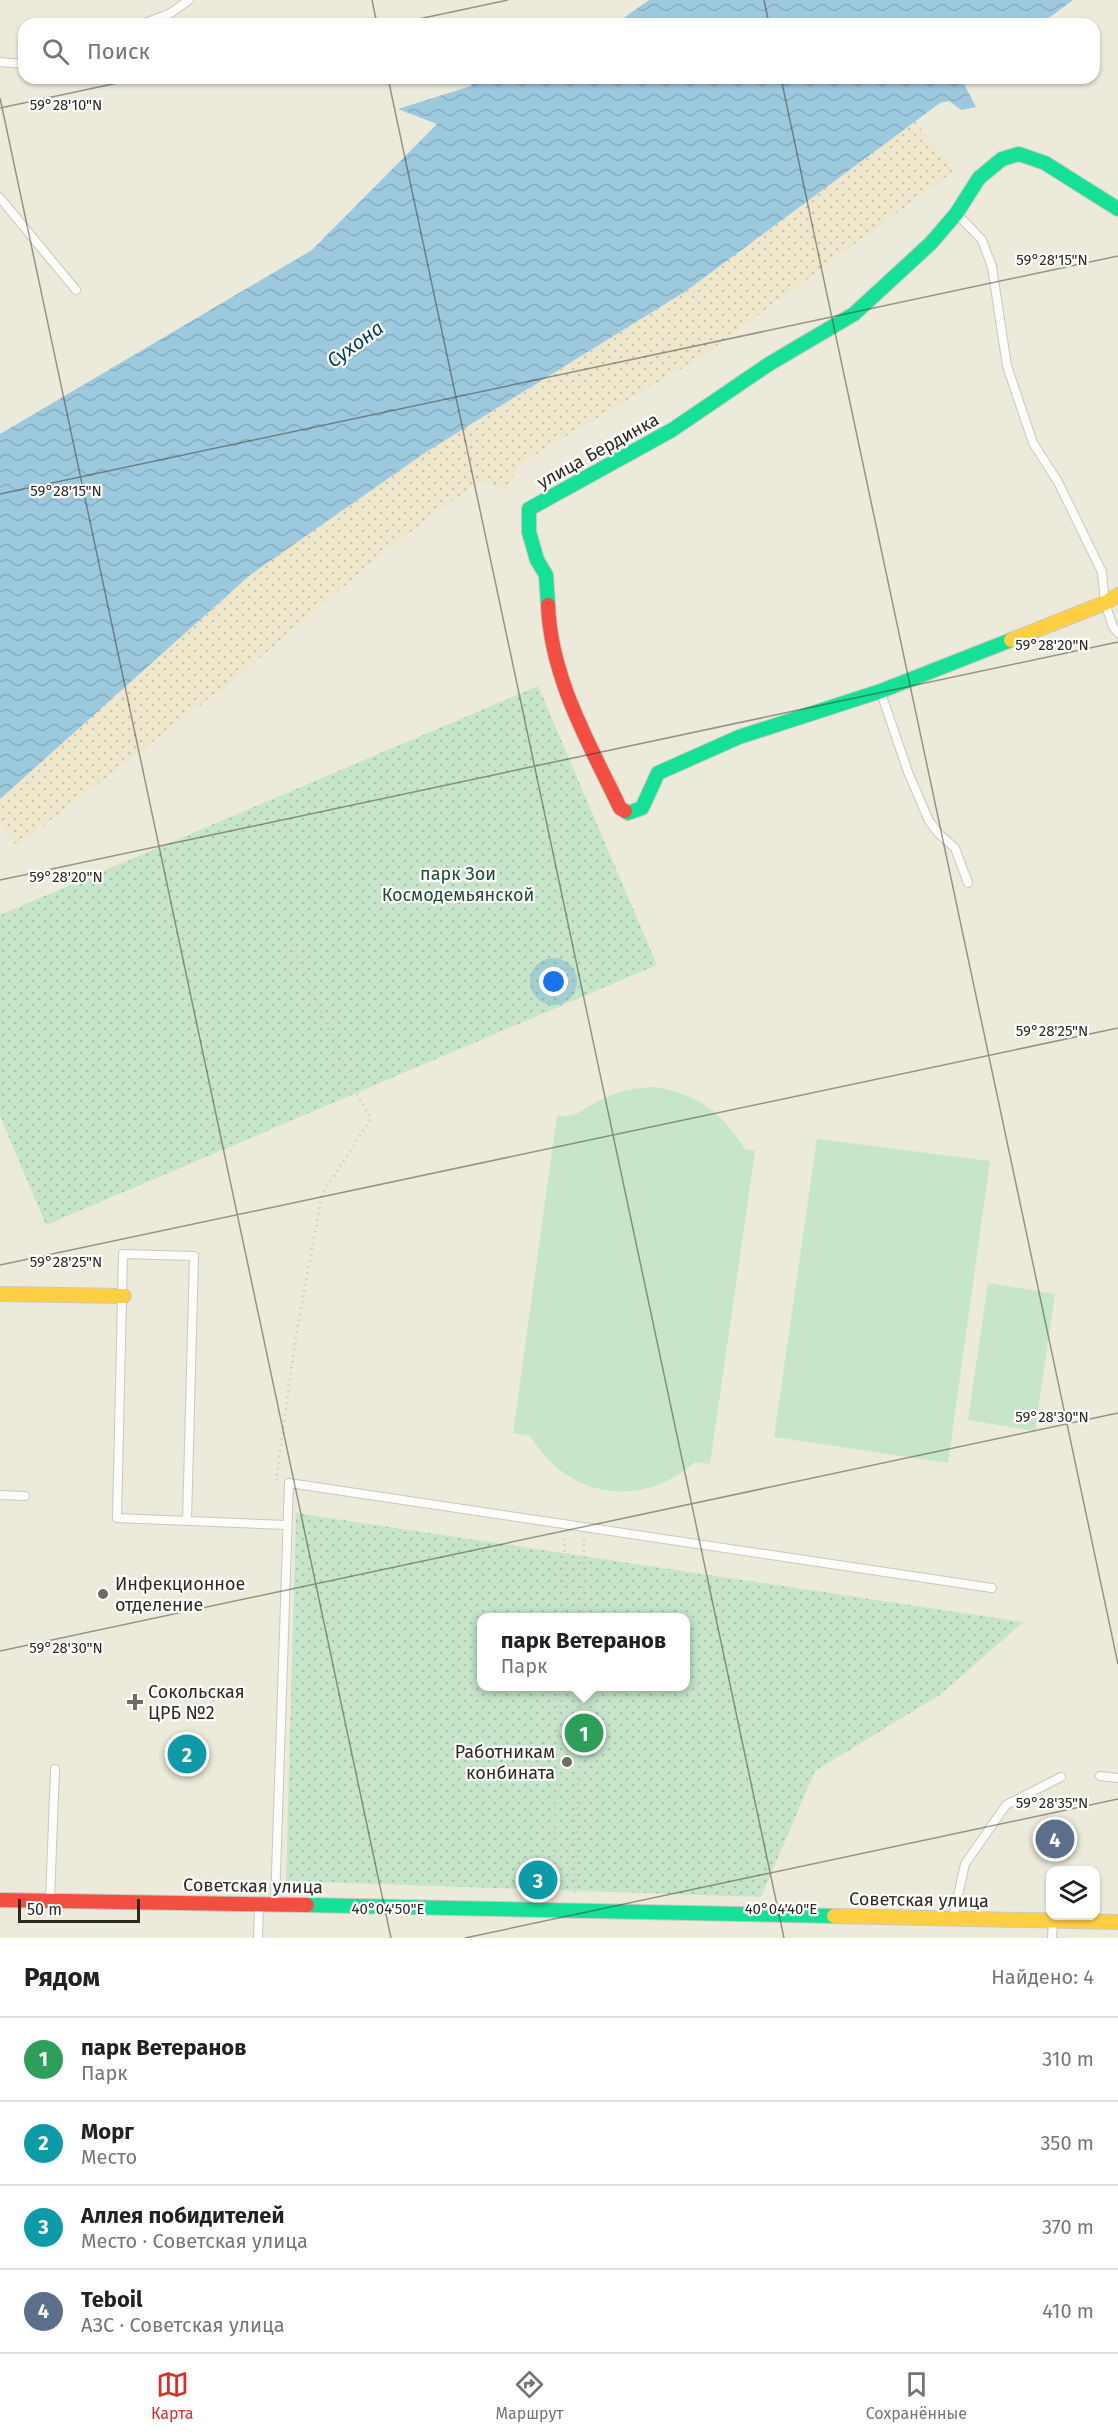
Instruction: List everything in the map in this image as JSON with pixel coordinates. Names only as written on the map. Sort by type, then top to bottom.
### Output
[{"type":"street","name":"улица Бердинка","points":[[1118,209],[1045,162],[1019,154],[1002,159],[979,178],[956,214],[931,243],[854,314],[770,364],[672,430],[530,509],[529,532],[537,560],[546,575],[554,655],[571,705],[620,808],[628,813],[642,808],[658,773],[739,737],[881,692],[1105,603],[1118,595]]},
{"type":"street","points":[[0,1294],[124,1296]]},
{"type":"street","name":"Советская улица","points":[[0,1900],[1118,1922]]},
{"type":"lane","points":[[158,18],[169,14],[189,0]]},
{"type":"lane","points":[[0,62],[18,64]]},
{"type":"lane","points":[[0,198],[76,290]]},
{"type":"lane","points":[[956,214],[982,240],[992,267],[1007,366],[1033,443],[1058,482],[1102,572],[1105,603],[1113,627],[1118,633]]},
{"type":"lane","points":[[881,692],[908,772],[929,821],[939,834],[955,848],[968,883]]},
{"type":"lane","points":[[188,1521],[194,1256],[123,1254],[124,1296],[117,1518],[188,1521],[287,1525]]},
{"type":"lane","points":[[274,1905],[289,1483],[992,1588]]},
{"type":"lane","points":[[0,1495],[25,1496]]},
{"type":"lane","points":[[50,1901],[55,1769]]},
{"type":"lane","points":[[1100,1776],[1118,1778]]},
{"type":"lane","points":[[953,1918],[965,1864],[1006,1805],[1061,1777]]},
{"type":"lane","points":[[258,1938],[260,1905]]},
{"type":"lane","points":[[1052,1938],[1053,1921]]},
{"type":"path","points":[[289,1483],[276,1479],[296,1336],[322,1194],[371,1119],[356,1092],[292,944]]},
{"type":"path","points":[[562,1613],[565,1524]]},
{"type":"path","points":[[582,1613],[584,1528]]},
{"type":"path","points":[[552,1910],[560,1691]]},
{"type":"path","points":[[574,1910],[580,1691]]},
{"type":"green space","name":"парк Зои Космодемьянской","points":[[538,686],[657,965],[46,1225],[0,1116],[0,915]]},
{"type":"green space","points":[[654,1087],[683,1094],[696,1100],[727,1125],[745,1149],[755,1151],[710,1464],[695,1462],[674,1477],[652,1487],[629,1491],[606,1490],[585,1484],[564,1473],[546,1457],[530,1436],[513,1433],[557,1116],[575,1114],[620,1092]]},
{"type":"green space","points":[[817,1139],[990,1161],[948,1463],[774,1437]]},
{"type":"green space","points":[[988,1283],[1055,1294],[1035,1431],[968,1420]]},
{"type":"green space","points":[[296,1513],[1023,1622],[941,1694],[815,1771],[761,1897],[286,1881]]},
{"type":"sand","points":[[915,121],[954,171],[703,356],[519,464],[506,490],[480,481],[394,544],[241,674],[17,846],[0,822],[0,799],[250,575],[426,452],[686,291]]},
{"type":"water","points":[[649,0],[1073,0],[1047,18],[624,18]]},
{"type":"water","name":"Сухона","points":[[472,84],[964,84],[976,107],[961,110],[949,101],[940,103],[686,291],[426,452],[250,575],[0,799],[0,434],[312,250],[437,124],[398,109]]},
{"type":"traffic: fast","points":[[548,605],[546,575],[537,560],[529,532],[529,509],[672,430],[769,364],[854,314],[931,243],[956,214],[979,178],[1002,159],[1019,154],[1045,163],[1118,209]]},
{"type":"traffic: fast","points":[[625,811],[628,813],[642,808],[658,773],[739,737],[881,691],[1011,640]]},
{"type":"traffic: fast","points":[[307,1905],[834,1916]]},
{"type":"traffic: slow","points":[[1011,640],[1105,603],[1118,595]]},
{"type":"traffic: slow","points":[[0,1294],[124,1296]]},
{"type":"traffic: slow","points":[[834,1916],[1118,1922]]},
{"type":"traffic: jam","points":[[548,605],[556,659],[564,685],[596,759],[620,808],[625,811]]},
{"type":"traffic: jam","points":[[0,1900],[307,1905]]},
{"type":"place","name":"Инфекционное отделение","points":[[103,1594]]},
{"type":"place","name":"Сокольская ЦРБ №2","points":[[135,1702]]},
{"type":"place","name":"парк Ветеранов","points":[[584,1733]]},
{"type":"place","name":"Морг","points":[[187,1754]]},
{"type":"place","name":"Работникам конбината","points":[[567,1762]]},
{"type":"place","name":"Teboil","points":[[1055,1839]]},
{"type":"place","name":"Аллея побидителей","points":[[538,1880]]}]
